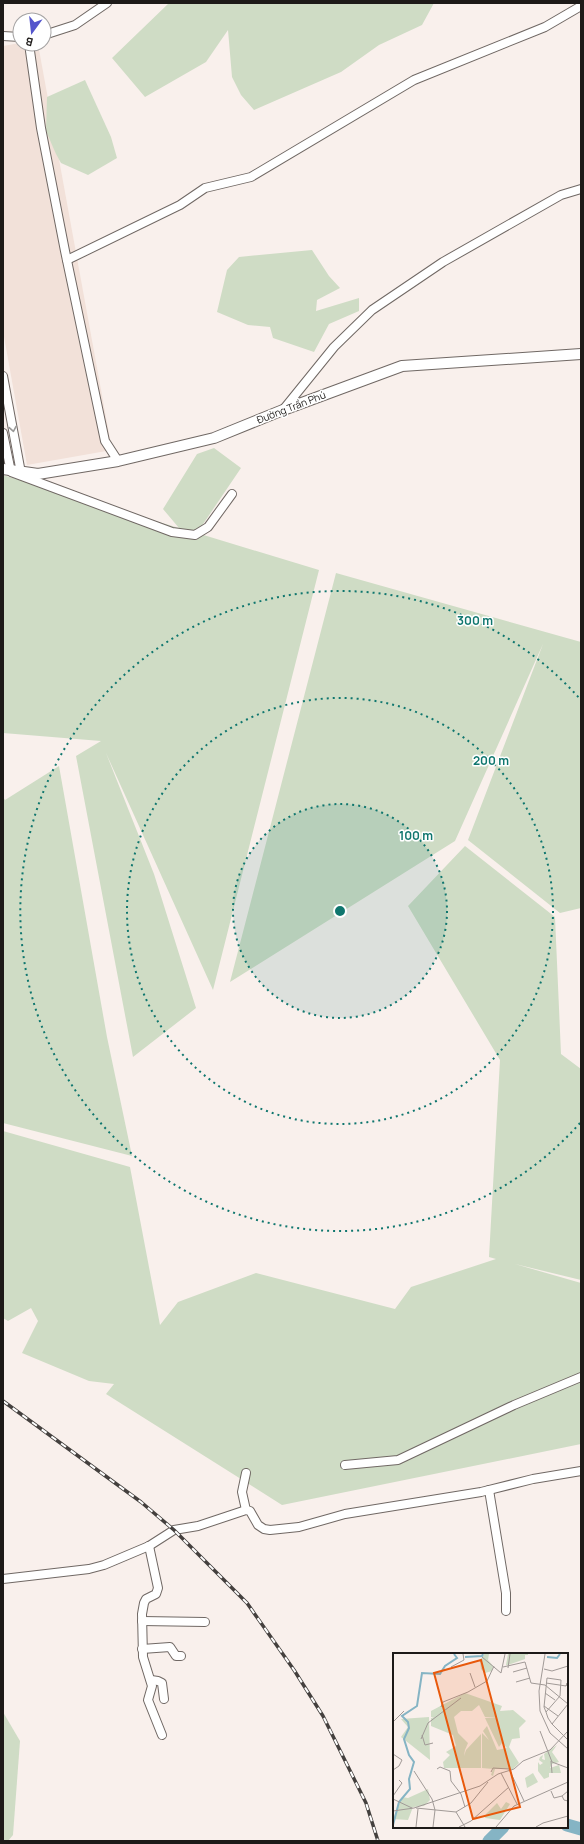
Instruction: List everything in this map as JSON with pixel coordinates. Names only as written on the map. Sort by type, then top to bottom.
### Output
[{"type":"main road","name":"Đường Trần Phú","points":[[12,471],[38,474],[118,461],[214,438],[283,410],[402,366],[581,354]]},
{"type":"street","points":[[52,32],[75,25],[107,3]]},
{"type":"street","points":[[67,260],[180,206],[205,188],[251,177],[414,80],[545,27],[581,6]]},
{"type":"street","points":[[30,52],[41,128],[67,260],[106,441],[118,461]]},
{"type":"street","points":[[283,410],[334,347],[372,310],[443,262],[561,195],[581,189]]},
{"type":"street","points":[[3,376],[12,471]]},
{"type":"street","points":[[3,433],[12,471]]},
{"type":"street","points":[[12,471],[172,532],[195,535],[208,527],[232,494]]},
{"type":"street","points":[[345,1465],[398,1460],[514,1405],[581,1377]]},
{"type":"street","points":[[3,1579],[89,1569],[104,1565],[149,1546],[174,1530],[198,1526],[246,1510],[250,1511],[260,1527],[270,1530],[298,1527],[345,1514],[489,1490],[533,1479],[581,1471]]},
{"type":"street","points":[[246,1473],[242,1492],[246,1510]]},
{"type":"street","points":[[489,1490],[506,1593],[506,1611]]},
{"type":"street","points":[[149,1546],[158,1588],[156,1594],[146,1599],[144,1603],[142,1621],[142,1649],[145,1664],[151,1680],[152,1689],[148,1701],[162,1735]]},
{"type":"street","points":[[142,1621],[204,1622]]},
{"type":"street","points":[[142,1649],[170,1647],[176,1656],[181,1656]]},
{"type":"street","points":[[151,1680],[162,1683],[164,1699]]},
{"type":"shaded area","points":[[12,44],[12,52],[39,52],[112,450],[27,465],[3,331],[3,46]]},
{"type":"green space","points":[[169,3],[434,3],[422,25],[379,45],[341,72],[254,110],[241,95],[232,77],[228,30],[206,62],[145,97],[112,58]]},
{"type":"green space","points":[[85,80],[111,137],[117,158],[88,175],[61,163],[46,131],[47,97]]},
{"type":"green space","points":[[312,250],[329,276],[340,288],[317,300],[316,311],[359,298],[359,311],[329,324],[314,352],[273,338],[270,327],[248,325],[217,312],[227,270],[239,257]]},
{"type":"green space","points":[[214,448],[241,468],[197,533],[319,570],[213,990],[106,753],[154,874],[196,1008],[133,1057],[76,756],[101,741],[3,733],[3,475],[179,528],[163,509],[197,454]]},
{"type":"green space","points":[[336,573],[581,642],[581,908],[560,913],[468,840],[543,644],[455,841],[230,982]]},
{"type":"green space","points":[[59,766],[107,1037],[132,1156],[3,1123],[3,797],[5,800]]},
{"type":"green space","points":[[465,846],[555,917],[561,1054],[581,1069],[581,1280],[515,1264],[581,1283],[581,1444],[282,1505],[106,1394],[114,1384],[89,1381],[22,1353],[38,1321],[31,1308],[8,1321],[3,1318],[3,1131],[130,1167],[160,1325],[178,1302],[256,1273],[395,1309],[411,1287],[496,1259],[489,1257],[500,1060],[408,906]]},
{"type":"green space","points":[[3,1712],[20,1741],[13,1835],[8,1841],[3,1841]]},
{"type":"waterway","points":[[568,1825],[581,1829]]},
{"type":"waterway","points":[[489,1841],[502,1828]]},
{"type":"railway","points":[[3,1401],[141,1502],[174,1530],[247,1603],[294,1670],[323,1716],[366,1803],[378,1841]]}]
